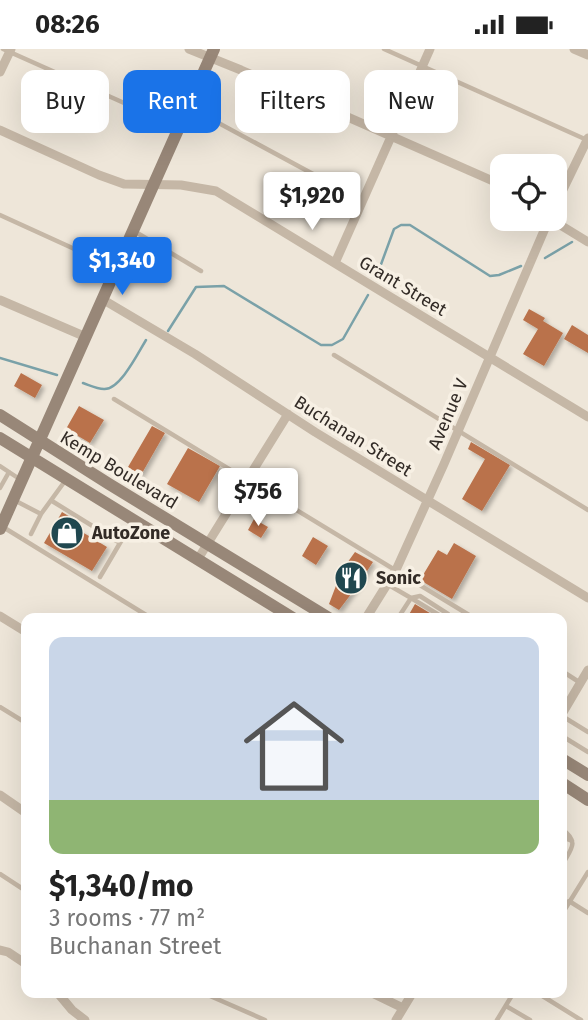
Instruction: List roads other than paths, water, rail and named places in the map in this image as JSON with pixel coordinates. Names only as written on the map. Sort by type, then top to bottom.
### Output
[{"type":"main road","points":[[1,527],[175,133]]},
{"type":"main road","name":"Kemp Boulevard","points":[[0,415],[39,442],[321,613]]},
{"type":"main road","name":"Kemp Boulevard","points":[[0,438],[285,613]]},
{"type":"main road","points":[[567,762],[588,775]]},
{"type":"main road","points":[[567,786],[588,800]]},
{"type":"street","points":[[188,49],[211,54],[241,70],[490,180]]},
{"type":"street","points":[[335,264],[430,49]]},
{"type":"street","points":[[574,49],[588,55]]},
{"type":"street","points":[[0,72],[8,50]]},
{"type":"street","name":"Grant Street","points":[[0,130],[124,184],[181,185],[216,191],[588,417]]},
{"type":"street","points":[[567,183],[587,139]]},
{"type":"street","points":[[567,229],[588,241]]},
{"type":"street","name":"Avenue V","points":[[369,613],[396,571],[544,231]]},
{"type":"street","name":"Buchanan Street","points":[[102,299],[195,353],[288,415],[588,598]]},
{"type":"street","points":[[0,300],[86,337]]},
{"type":"street","points":[[198,559],[288,415]]},
{"type":"street","points":[[0,616],[21,629]]},
{"type":"street","points":[[567,706],[588,670]]},
{"type":"street","points":[[0,795],[21,810]]},
{"type":"street","points":[[0,950],[21,961]]},
{"type":"street","points":[[62,998],[85,1020]]},
{"type":"street","points":[[383,998],[404,1008]]},
{"type":"street","points":[[396,1020],[410,998]]},
{"type":"lane","points":[[384,49],[587,139]]},
{"type":"lane","points":[[8,50],[123,102]]},
{"type":"lane","points":[[221,125],[363,201]]},
{"type":"lane","points":[[0,215],[116,268]]},
{"type":"lane","points":[[133,231],[201,271]]},
{"type":"lane","points":[[334,355],[588,510]]},
{"type":"lane","points":[[114,399],[466,613]]},
{"type":"lane","points":[[0,466],[22,480]]},
{"type":"lane","points":[[0,488],[9,472]]},
{"type":"lane","points":[[31,534],[41,514],[66,479]]},
{"type":"lane","points":[[14,499],[41,514]]},
{"type":"lane","points":[[52,501],[120,543]]},
{"type":"lane","points":[[100,577],[134,520]]},
{"type":"lane","points":[[1,527],[143,613]]},
{"type":"lane","points":[[387,584],[411,598],[420,596],[446,613]]},
{"type":"lane","points":[[401,613],[411,598]]},
{"type":"lane","points":[[567,674],[580,683]]},
{"type":"lane","points":[[0,707],[21,720]]},
{"type":"lane","points":[[567,718],[588,732]]},
{"type":"lane","points":[[567,739],[588,753]]},
{"type":"lane","points":[[567,833],[573,841],[573,847],[567,857]]},
{"type":"lane","points":[[567,839],[573,841]]},
{"type":"lane","points":[[567,905],[588,871]]},
{"type":"lane","points":[[0,874],[21,888]]},
{"type":"lane","points":[[569,901],[588,913]]},
{"type":"lane","points":[[215,998],[265,1020]]},
{"type":"lane","points":[[497,1020],[511,998]]},
{"type":"lane","points":[[546,998],[581,1020]]},
{"type":"lane","points":[[506,1006],[530,1020]]},
{"type":"waterway","points":[[376,278],[394,229],[401,225],[410,225],[490,276],[521,266]]},
{"type":"waterway","points":[[545,258],[572,242]]},
{"type":"waterway","points":[[168,331],[196,287],[224,286],[321,345],[332,345],[343,339],[368,295]]},
{"type":"waterway","points":[[83,383],[104,389],[116,384],[146,340]]},
{"type":"waterway","points":[[0,358],[57,375]]},
{"type":"place","name":"AutoZone","points":[[67,533]]},
{"type":"place","name":"Sonic","points":[[351,578]]}]
